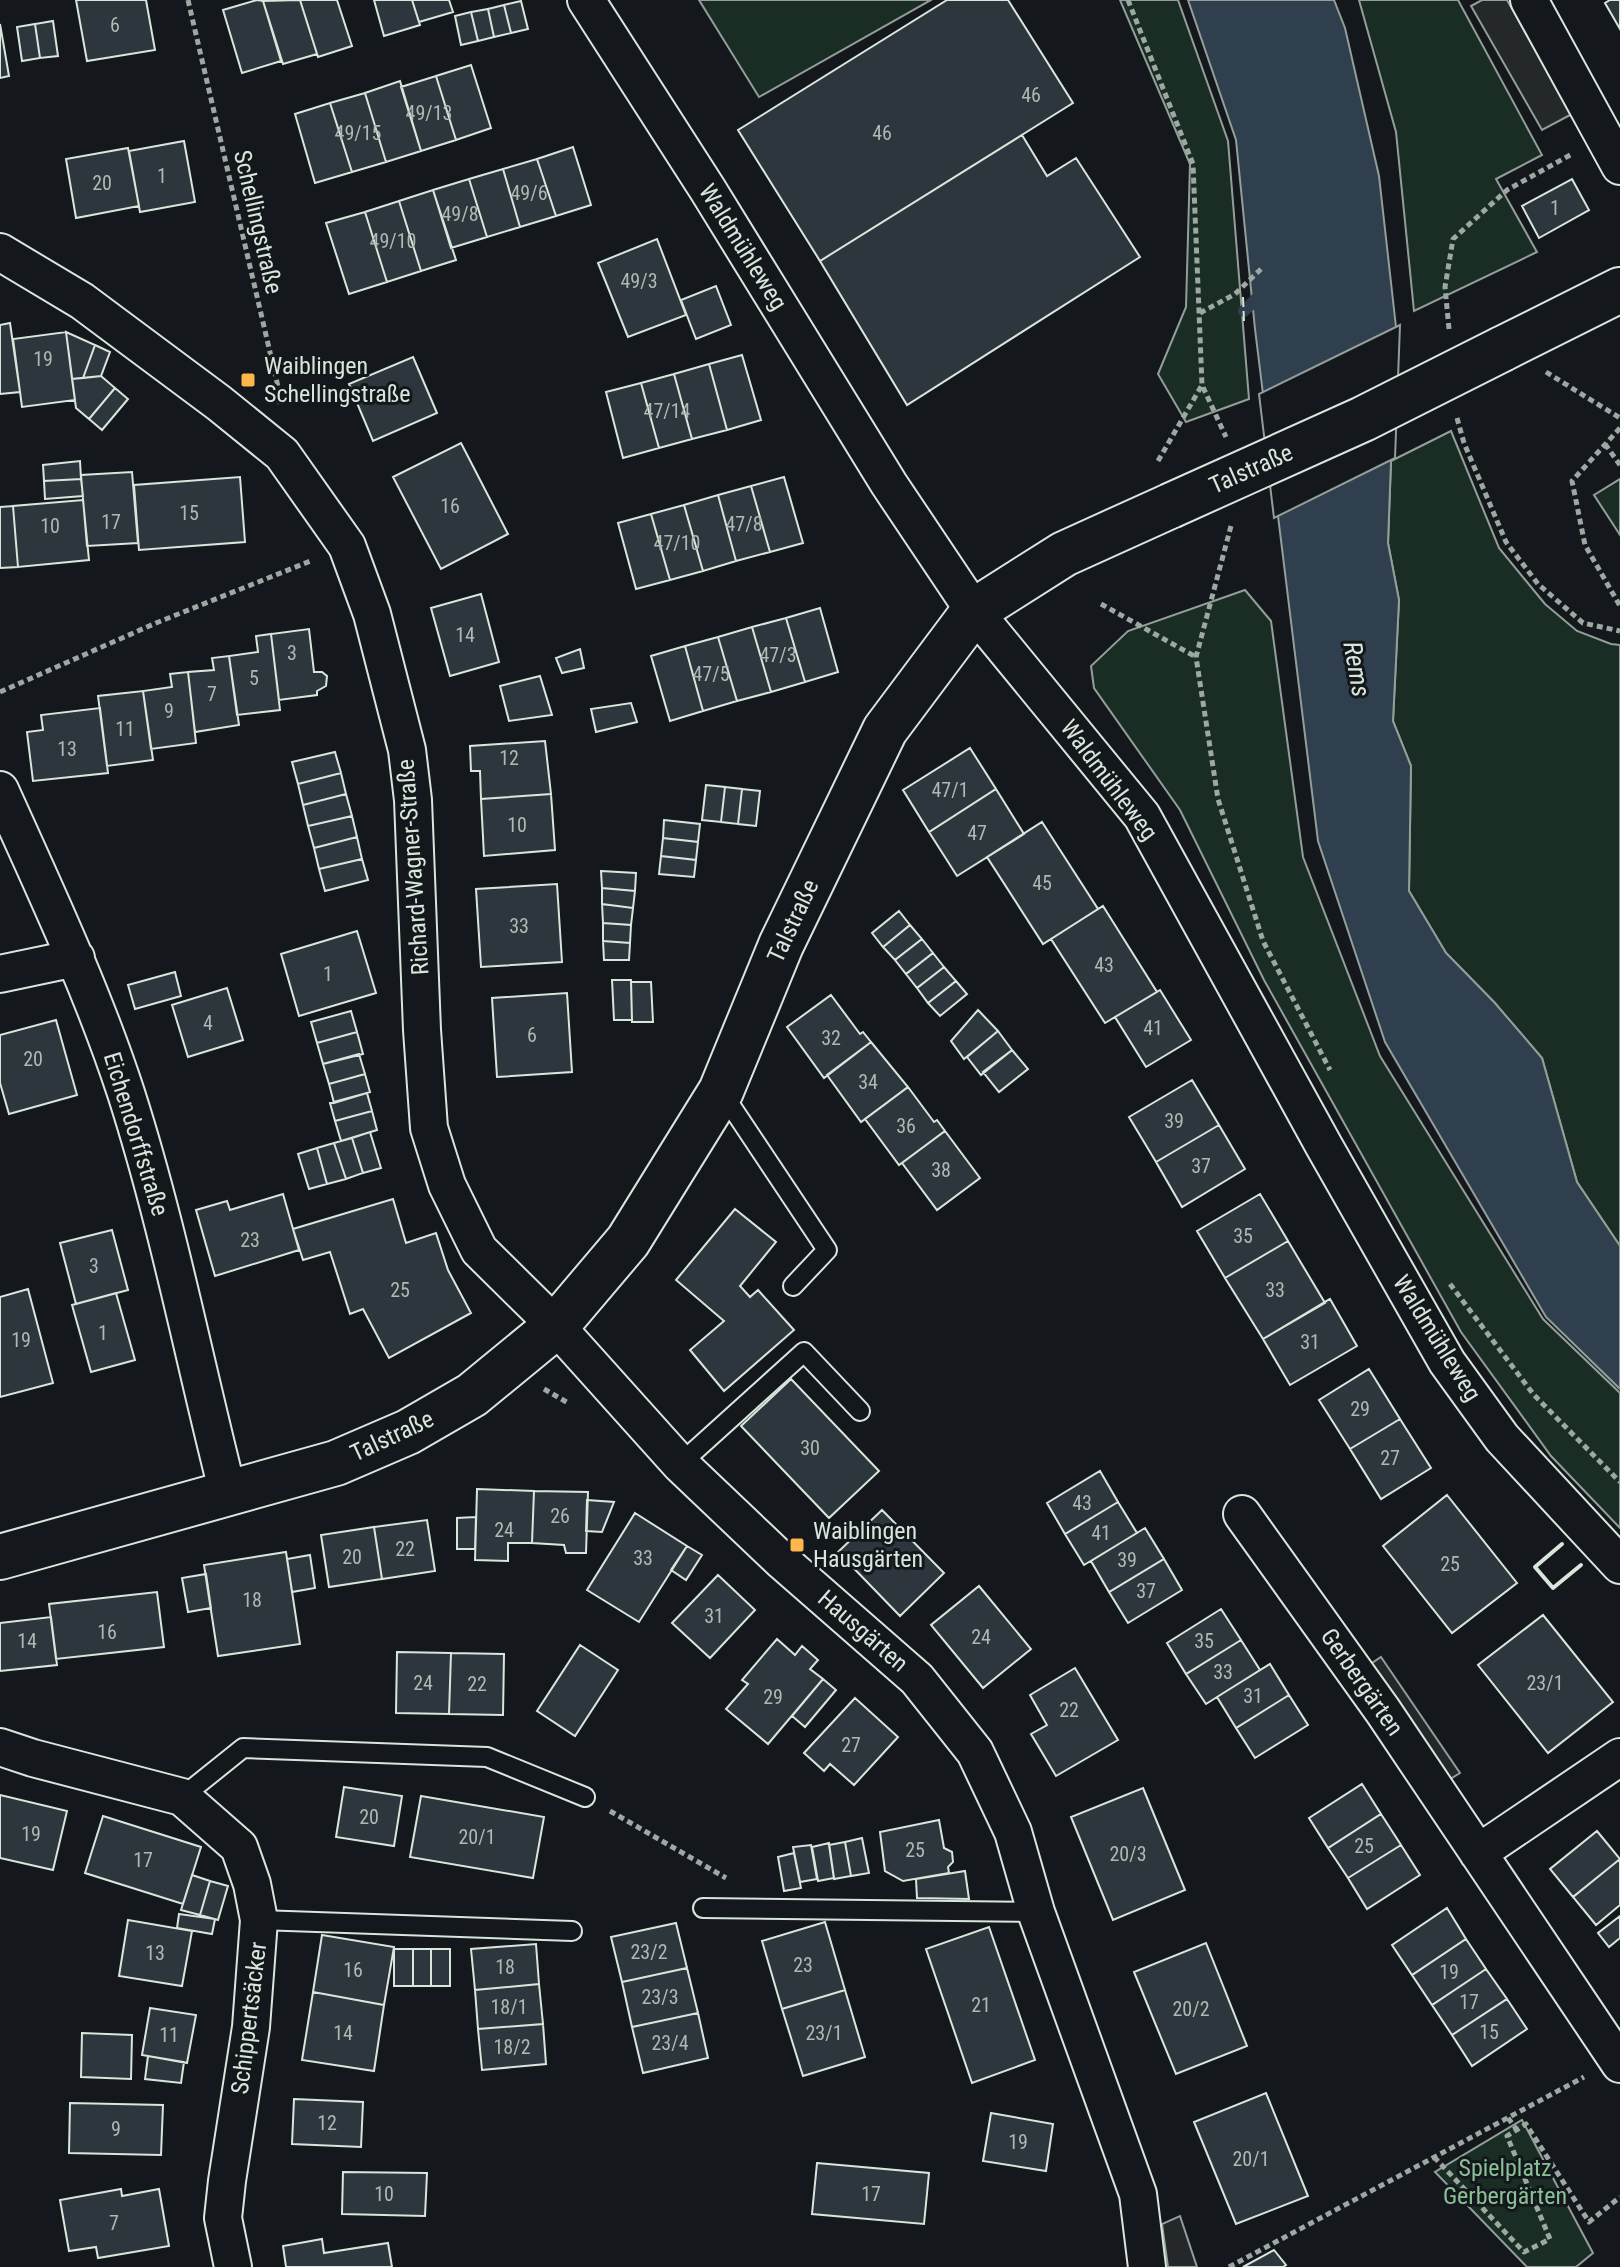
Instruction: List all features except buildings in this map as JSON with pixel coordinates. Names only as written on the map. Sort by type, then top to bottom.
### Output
[{"type":"street","name":"Waldmühleweg","points":[[586,0],[708,190],[889,484],[974,611],[1142,816],[1447,1362],[1502,1438],[1620,1565]]},
{"type":"street","points":[[1529,0],[1620,166]]},
{"type":"street","name":"Richard-Wagner-Straße","points":[[0,252],[82,301],[282,454],[347,546],[372,614],[407,750],[416,853],[429,1128],[447,1185],[479,1250],[556,1326]]},
{"type":"street","name":"Talstraße","points":[[0,1557],[336,1463],[408,1432],[472,1395],[556,1326],[628,1241],[721,1091],[781,945],[885,730],[974,611],[1064,554],[1363,419],[1620,290]]},
{"type":"street","name":"Eichendorffstraße","points":[[0,790],[76,958],[125,1092],[166,1232],[228,1493]]},
{"type":"street","points":[[0,974],[76,958]]},
{"type":"street","name":"Hausgärten","points":[[556,1326],[680,1464],[782,1561],[917,1679],[975,1752],[1013,1832],[1036,1912],[1138,2194],[1147,2267]]},
{"type":"street","name":"Gerbergärten","points":[[1242,1514],[1383,1711],[1618,2061]]},
{"type":"street","name":"Schippertsäcker","points":[[0,1747],[182,1797],[239,1847],[252,1884],[259,1920],[251,2027],[223,2218],[233,2267]]},
{"type":"street","points":[[1478,1853],[1620,1757]]},
{"type":"lane","points":[[721,1091],[827,1250],[793,1286]]},
{"type":"lane","points":[[680,1464],[804,1352],[860,1411]]},
{"type":"lane","points":[[182,1797],[243,1748],[487,1757],[585,1797]]},
{"type":"lane","points":[[703,1908],[1036,1912]]},
{"type":"lane","points":[[259,1920],[572,1931]]},
{"type":"path","name":"Schellingstraße","points":[[188,0],[279,391],[282,454]]},
{"type":"path","points":[[1128,0],[1193,164],[1202,385],[1225,432],[1228,445]]},
{"type":"path","points":[[1200,313],[1235,294],[1261,269]]},
{"type":"path","points":[[1507,346],[1620,418]]},
{"type":"path","points":[[1158,461],[1202,385]]},
{"type":"path","points":[[1620,428],[1572,481],[1585,545],[1620,606]]},
{"type":"path","points":[[1605,444],[1620,465]]},
{"type":"path","points":[[1233,512],[1229,540],[1196,657],[1218,799],[1263,941],[1336,1081]]},
{"type":"path","points":[[0,692],[156,623],[347,546]]},
{"type":"path","points":[[1101,604],[1196,657]]},
{"type":"path","points":[[1442,1273],[1534,1395],[1620,1482]]},
{"type":"path","points":[[585,1797],[738,1885],[743,1907]]},
{"type":"path","points":[[1229,2267],[1618,2061]]},
{"type":"path","points":[[1508,2118],[1517,2130]]},
{"type":"path","points":[[1434,2157],[1524,2252],[1550,2239],[1507,2136],[1526,2124],[1589,2222],[1620,2197]]},
{"type":"green space","points":[[699,0],[931,0],[759,97]]},
{"type":"green space","points":[[1120,0],[1178,0],[1228,141],[1249,399],[1186,422],[1158,374],[1186,307],[1190,164]]},
{"type":"green space","points":[[1359,0],[1458,0],[1542,155],[1496,179],[1537,252],[1414,311],[1396,132]]},
{"type":"green space","points":[[1451,431],[1499,548],[1545,604],[1577,631],[1620,645],[1620,1246],[1577,1182],[1542,1058],[1446,953],[1409,891],[1411,766],[1393,721],[1399,600],[1388,543],[1391,461]]},
{"type":"green space","points":[[1620,479],[1620,535],[1594,495]]},
{"type":"green space","points":[[1245,590],[1271,621],[1303,857],[1380,1056],[1543,1319],[1620,1393],[1620,1528],[1551,1456],[1461,1332],[1264,980],[1180,810],[1094,688],[1091,666],[1128,631]]},
{"type":"green space","name":"Spielplatz Gerbergärten","points":[[1522,2120],[1593,2253],[1576,2267],[1527,2267],[1435,2172]]},
{"type":"shaded area","points":[[1482,0],[1507,0],[1572,114],[1542,130],[1471,6]]},
{"type":"shaded area","points":[[1381,1657],[1460,1773],[1447,1781],[1369,1665]]},
{"type":"shaded area","points":[[1180,2216],[1197,2267],[1168,2267],[1162,2224]]},
{"type":"water","name":"Rems","points":[[1188,0],[1334,0],[1345,28],[1379,176],[1396,327],[1388,543],[1399,600],[1393,721],[1411,766],[1409,891],[1446,953],[1542,1058],[1577,1182],[1620,1246],[1620,1389],[1546,1317],[1385,1042],[1318,841],[1255,329],[1236,140]]},
{"type":"pier","points":[[1400,325],[1395,458],[1274,518],[1259,394]]},
{"type":"waterway","points":[[1244,311],[1263,292]]},
{"type":"fence","points":[[1243,297],[1244,322]]},
{"type":"wall","points":[[1562,1544],[1535,1567],[1553,1588],[1581,1565]]},
{"type":"place","name":"Waiblingen Schellingstraße","points":[[248,380]]},
{"type":"place","name":"Waiblingen Hausgärten","points":[[797,1545]]}]
